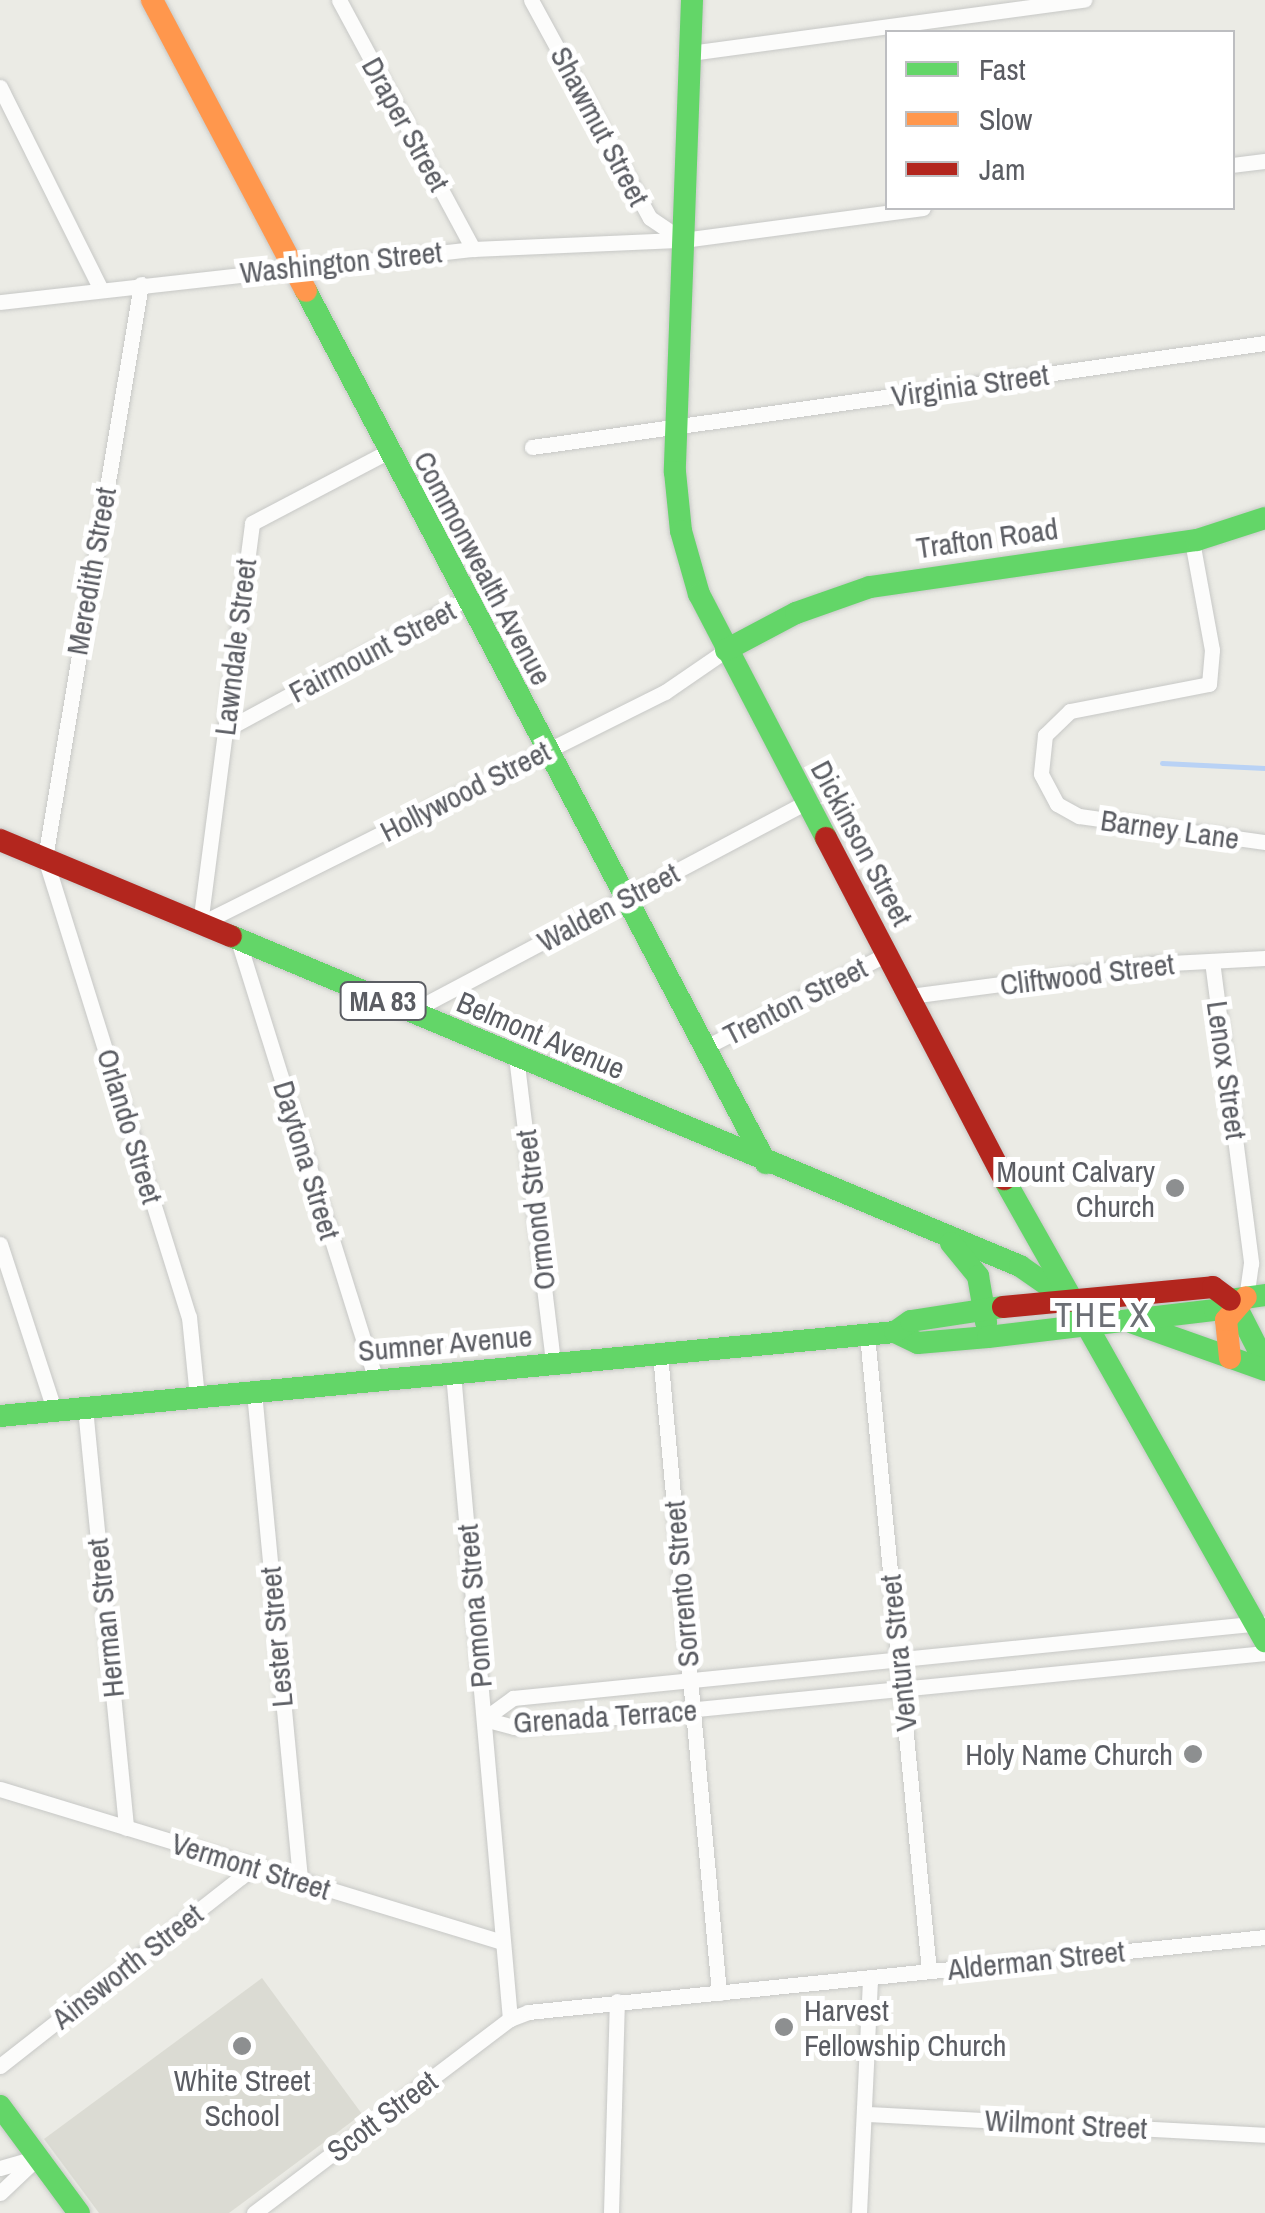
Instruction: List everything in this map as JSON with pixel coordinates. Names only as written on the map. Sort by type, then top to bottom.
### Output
[{"type":"main road","name":"Commonwealth Avenue","points":[[152,0],[387,452],[766,1163]]},
{"type":"main road","name":"Dickinson Street","points":[[692,0],[676,429],[686,552],[726,650],[1066,1298],[1262,1629]]},
{"type":"main road","name":"Trafton Road","points":[[726,650],[796,613],[870,587],[1192,541],[1265,518]]},
{"type":"main road","name":"Belmont Avenue","points":[[0,840],[947,1240],[1020,1266],[1066,1298]]},
{"type":"main road","name":"Belmont Avenue","points":[[947,1240],[978,1276],[988,1337]]},
{"type":"main road","name":"Sumner Avenue","points":[[896,1332],[904,1322],[1066,1298],[1212,1287],[1245,1301]]},
{"type":"main road","name":"Sumner Avenue","points":[[0,1416],[896,1332],[918,1343],[988,1337],[1214,1310],[1245,1301]]},
{"type":"main road","points":[[1230,1358],[1226,1320],[1245,1301]]},
{"type":"main road","points":[[1245,1301],[1265,1367]]},
{"type":"main road","points":[[1126,1321],[1265,1367]]},
{"type":"main road","points":[[0,2106],[79,2213]]},
{"type":"street","name":"Draper Street","points":[[339,0],[473,249]]},
{"type":"street","name":"Shawmut Street","points":[[531,0],[650,218],[683,240]]},
{"type":"street","points":[[690,53],[1084,0]]},
{"type":"street","points":[[0,87],[100,288]]},
{"type":"street","points":[[1235,165],[1265,161]]},
{"type":"street","name":"Washington Street","points":[[0,302],[473,249],[683,240],[908,210]]},
{"type":"street","name":"Meredith Street","points":[[45,858],[141,284]]},
{"type":"street","name":"Virginia Street","points":[[532,447],[1265,343]]},
{"type":"street","name":"Lawndale Street","points":[[200,924],[252,523],[387,452]]},
{"type":"street","name":"Barney Lane","points":[[1192,541],[1212,650],[1209,684],[1070,711],[1045,735],[1041,774],[1057,804],[1079,816],[1265,842]]},
{"type":"street","name":"Fairmount Street","points":[[225,730],[466,600]]},
{"type":"street","name":"Hollywood Street","points":[[200,924],[665,692],[726,650]]},
{"type":"street","name":"Walden Street","points":[[410,1012],[807,802]]},
{"type":"street","name":"Orlando Street","points":[[45,858],[189,1316],[197,1397]]},
{"type":"street","name":"Daytona Street","points":[[238,940],[376,1380]]},
{"type":"street","name":"Trenton Street","points":[[704,1048],[887,954]]},
{"type":"street","name":"Cliftwood Street","points":[[910,996],[1265,958]]},
{"type":"street","name":"Lenox Street","points":[[1212,961],[1251,1263],[1245,1301]]},
{"type":"street","name":"Ormond Street","points":[[516,1056],[553,1363]]},
{"type":"street","points":[[0,1244],[55,1412]]},
{"type":"street","name":"Ventura Street","points":[[867,1335],[929,1971]]},
{"type":"street","name":"Sorrento Street","points":[[660,1354],[719,1993]]},
{"type":"street","name":"Pomona Street","points":[[453,1373],[510,2019]]},
{"type":"street","name":"Lester Street","points":[[254,1392],[300,1882]]},
{"type":"street","name":"Herman Street","points":[[85,1408],[126,1828]]},
{"type":"street","name":"Grenada Terrace","points":[[484,1720],[512,1698],[1262,1629]]},
{"type":"street","name":"Grenada Terrace","points":[[484,1720],[514,1727],[693,1712],[1265,1653]]},
{"type":"street","name":"Vermont Street","points":[[0,1789],[502,1942]]},
{"type":"street","name":"Ainsworth Street","points":[[0,2066],[254,1868]]},
{"type":"street","name":"Alderman Street","points":[[510,2019],[618,2002],[1265,1938]]},
{"type":"street","points":[[860,2213],[870,1977]]},
{"type":"street","points":[[611,2213],[618,2002]]},
{"type":"street","name":"Scott Street","points":[[254,2213],[510,2019]]},
{"type":"street","name":"Wilmont Street","points":[[866,2114],[1265,2135]]},
{"type":"street","points":[[0,2168],[38,2157]]},
{"type":"street","points":[[0,2194],[38,2157]]},
{"type":"shaded area","name":"White Street School","points":[[262,1978],[362,2114],[229,2213],[99,2213],[44,2139]]},
{"type":"waterway","points":[[1162,763],[1265,768]]},
{"type":"traffic: fast","points":[[692,0],[675,472],[681,531],[699,594],[826,838]]},
{"type":"traffic: fast","points":[[306,291],[766,1163]]},
{"type":"traffic: fast","points":[[726,650],[796,613],[870,587],[1197,540],[1265,518]]},
{"type":"traffic: fast","points":[[231,936],[1020,1266],[1066,1298]]},
{"type":"traffic: fast","points":[[1004,1179],[1265,1641]]},
{"type":"traffic: fast","points":[[951,1243],[978,1276],[986,1322]]},
{"type":"traffic: fast","points":[[895,1332],[918,1343],[988,1337],[1215,1310],[1230,1300],[1265,1295]]},
{"type":"traffic: fast","points":[[0,1416],[895,1332],[911,1321],[1003,1307]]},
{"type":"traffic: fast","points":[[1238,1310],[1265,1363]]},
{"type":"traffic: fast","points":[[1133,1323],[1265,1370]]},
{"type":"traffic: fast","points":[[0,2106],[79,2213]]},
{"type":"traffic: slow","points":[[152,0],[306,291]]},
{"type":"traffic: slow","points":[[1230,1358],[1226,1320],[1246,1297]]},
{"type":"traffic: jam","points":[[826,838],[1004,1179]]},
{"type":"traffic: jam","points":[[0,840],[231,936]]},
{"type":"traffic: jam","points":[[1003,1307],[1213,1287],[1230,1300]]},
{"type":"place","name":"Mount Calvary Church","points":[[1175,1188]]},
{"type":"place","name":"Holy Name Church","points":[[1193,1754]]},
{"type":"place","name":"Harvest Fellowship Church","points":[[784,2027]]},
{"type":"place","name":"White Street School","points":[[242,2046]]},
{"type":"district","name":"THE X","points":[[1103,1315]]}]
